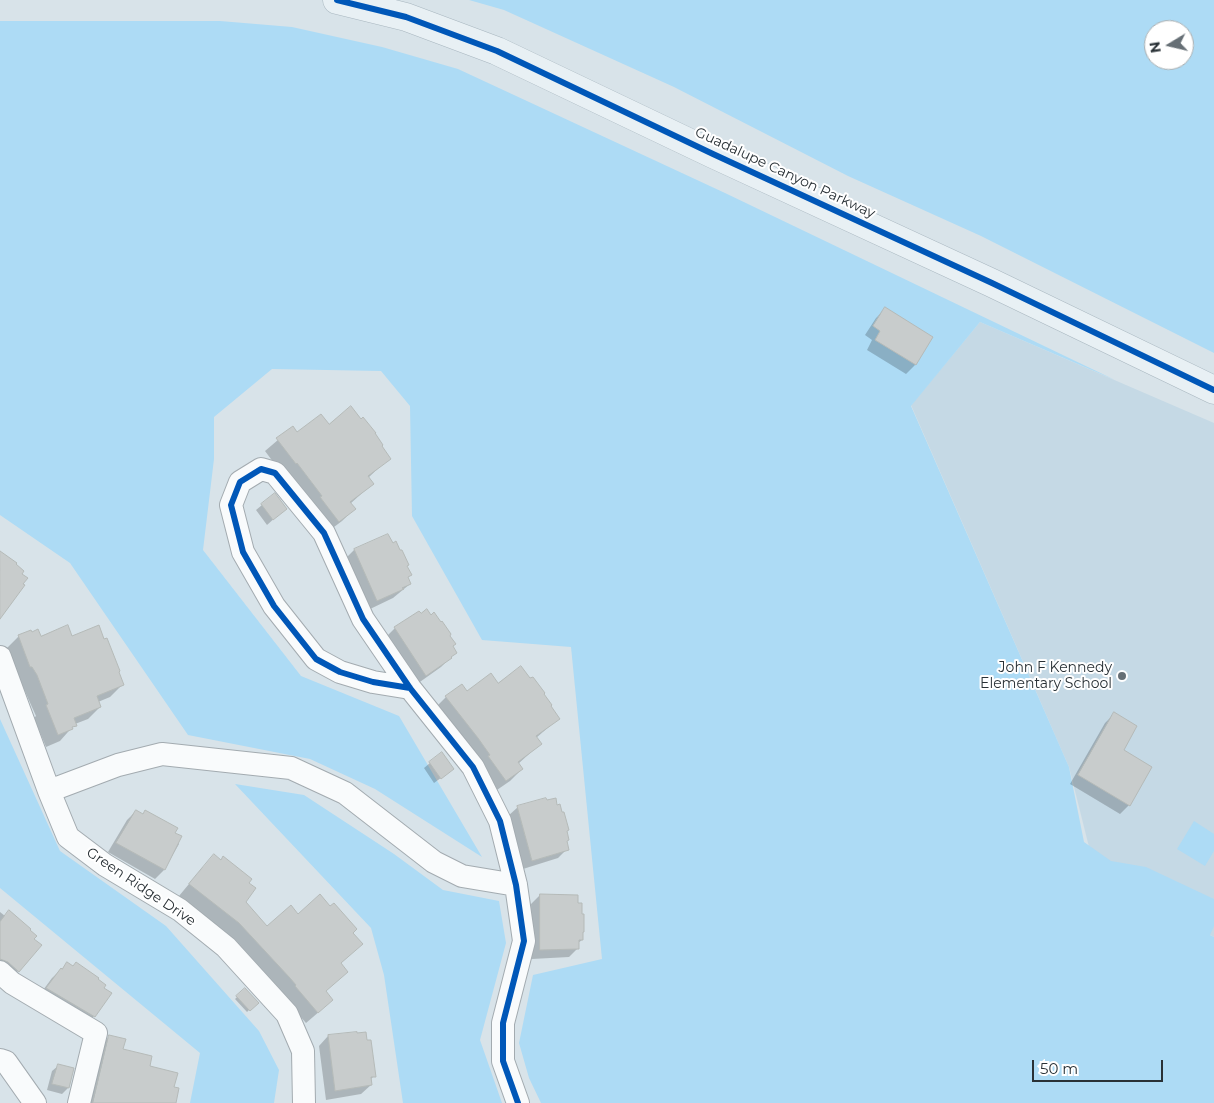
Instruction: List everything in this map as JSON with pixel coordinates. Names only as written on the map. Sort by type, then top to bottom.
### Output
[{"type":"main road","name":"Guadalupe Canyon Parkway","points":[[337,0],[406,17],[497,51],[1001,287],[1214,390]]},
{"type":"street","points":[[410,688],[373,682],[340,672],[316,659],[274,606],[243,552],[231,506],[240,482],[261,469],[275,473],[324,533],[363,619],[410,688],[473,767],[500,821],[516,885],[524,941],[503,1023],[503,1061],[518,1103]]},
{"type":"street","name":"Green Ridge Drive","points":[[0,657],[68,837],[105,865],[180,910],[226,947],[287,1014],[303,1051],[304,1103]]},
{"type":"street","points":[[50,791],[118,765],[162,754],[291,768],[345,794],[434,862],[462,876],[516,885]]},
{"type":"street","points":[[0,972],[12,983],[96,1033],[79,1103]]},
{"type":"street","points":[[0,1060],[6,1062],[35,1103]]},
{"type":"shaded area","points":[[469,0],[1214,0],[1214,353],[981,236],[848,176],[674,87],[504,10]]},
{"type":"shaded area","points":[[0,21],[220,21],[292,27],[382,47],[458,69],[725,193],[1115,380],[980,322],[911,406],[1069,767],[1084,842],[1111,861],[1146,867],[1214,899],[1214,926],[1210,935],[1214,937],[1214,1103],[541,1103],[529,1078],[519,1043],[533,975],[602,959],[571,647],[482,640],[412,516],[410,406],[381,371],[272,369],[214,417],[214,459],[203,550],[301,676],[399,716],[482,857],[375,789],[310,759],[188,735],[70,563],[0,515]]},
{"type":"shaded area","name":"John F Kennedy Elementary School","points":[[980,322],[1214,423],[1214,937],[1095,871],[1069,767],[911,405]]},
{"type":"shaded area","points":[[0,719],[60,851],[166,926],[259,1031],[279,1070],[274,1103],[190,1103],[200,1053],[0,888]]},
{"type":"shaded area","points":[[235,784],[304,795],[394,854],[443,890],[499,901],[506,943],[480,1040],[502,1103],[403,1103],[384,975],[371,928]]},
{"type":"shaded area","points":[[1194,821],[1214,834],[1214,851],[1205,866],[1177,849]]},
{"type":"building","points":[[885,307],[933,337],[916,365],[875,340],[880,331],[873,326]]},
{"type":"building","points":[[351,406],[376,433],[391,459],[368,476],[374,484],[350,502],[356,509],[339,522],[320,497],[322,496],[276,438],[293,426],[297,432],[321,414],[329,424]]},
{"type":"building","points":[[275,493],[287,509],[273,520],[261,504]]},
{"type":"building","points":[[388,534],[393,543],[396,541],[409,565],[407,566],[412,575],[408,577],[411,584],[377,601],[354,549]]},
{"type":"building","points":[[0,551],[17,563],[24,571],[22,574],[28,578],[0,619]]},
{"type":"building","points":[[427,609],[431,615],[434,612],[451,634],[450,636],[456,644],[453,646],[457,653],[426,676],[394,627],[419,611],[421,613]]},
{"type":"building","points":[[68,625],[72,636],[99,625],[104,639],[107,638],[124,685],[97,696],[101,707],[74,718],[77,726],[58,735],[37,675],[32,667],[30,667],[18,635],[38,629],[41,636]]},
{"type":"building","points":[[521,666],[530,678],[533,677],[545,693],[560,719],[536,736],[542,744],[518,762],[523,769],[506,781],[478,738],[445,696],[462,684],[467,691],[491,673],[498,683]]},
{"type":"building","points":[[1114,712],[1137,726],[1124,750],[1152,767],[1130,806],[1078,775]]},
{"type":"building","points":[[442,752],[454,769],[441,779],[429,762]]},
{"type":"building","points":[[546,798],[547,800],[556,798],[557,805],[560,804],[562,812],[564,812],[569,830],[567,831],[569,840],[567,841],[569,850],[532,861],[517,806]]},
{"type":"building","points":[[136,810],[143,814],[145,810],[178,828],[175,833],[182,836],[165,870],[116,843]]},
{"type":"building","points":[[214,854],[221,860],[223,856],[252,879],[249,883],[256,888],[246,902],[267,926],[291,905],[298,914],[320,894],[330,906],[334,903],[357,929],[353,933],[363,944],[341,963],[348,972],[326,991],[333,1000],[318,1013],[290,978],[239,923],[189,884]]},
{"type":"building","points":[[540,894],[578,895],[578,903],[582,903],[582,914],[584,914],[583,940],[579,940],[579,949],[540,950]]},
{"type":"building","points":[[9,910],[31,929],[37,936],[34,939],[42,945],[19,972],[8,962],[0,959],[0,922]]},
{"type":"building","points":[[67,962],[73,966],[76,962],[99,978],[106,985],[104,988],[112,993],[95,1017],[46,988]]},
{"type":"building","points":[[245,988],[259,1003],[250,1011],[236,996]]},
{"type":"building","points":[[366,1032],[367,1040],[371,1040],[376,1077],[371,1077],[372,1085],[335,1091],[328,1035]]},
{"type":"building","points":[[109,1035],[126,1039],[123,1049],[152,1056],[150,1066],[178,1073],[174,1087],[179,1088],[176,1103],[93,1103]]},
{"type":"building","points":[[58,1064],[74,1068],[69,1088],[52,1084]]},
{"type":"cycle path","points":[[337,0],[406,17],[497,51],[713,154],[992,283],[1214,390]]},
{"type":"cycle path","points":[[410,688],[373,682],[340,672],[316,659],[274,606],[243,552],[231,505],[240,482],[261,469],[275,473],[324,533],[363,619],[410,688],[473,767],[500,821],[516,885],[524,941],[503,1023],[503,1061],[518,1103]]},
{"type":"place","name":"John F Kennedy Elementary School","points":[[1122,676]]}]
